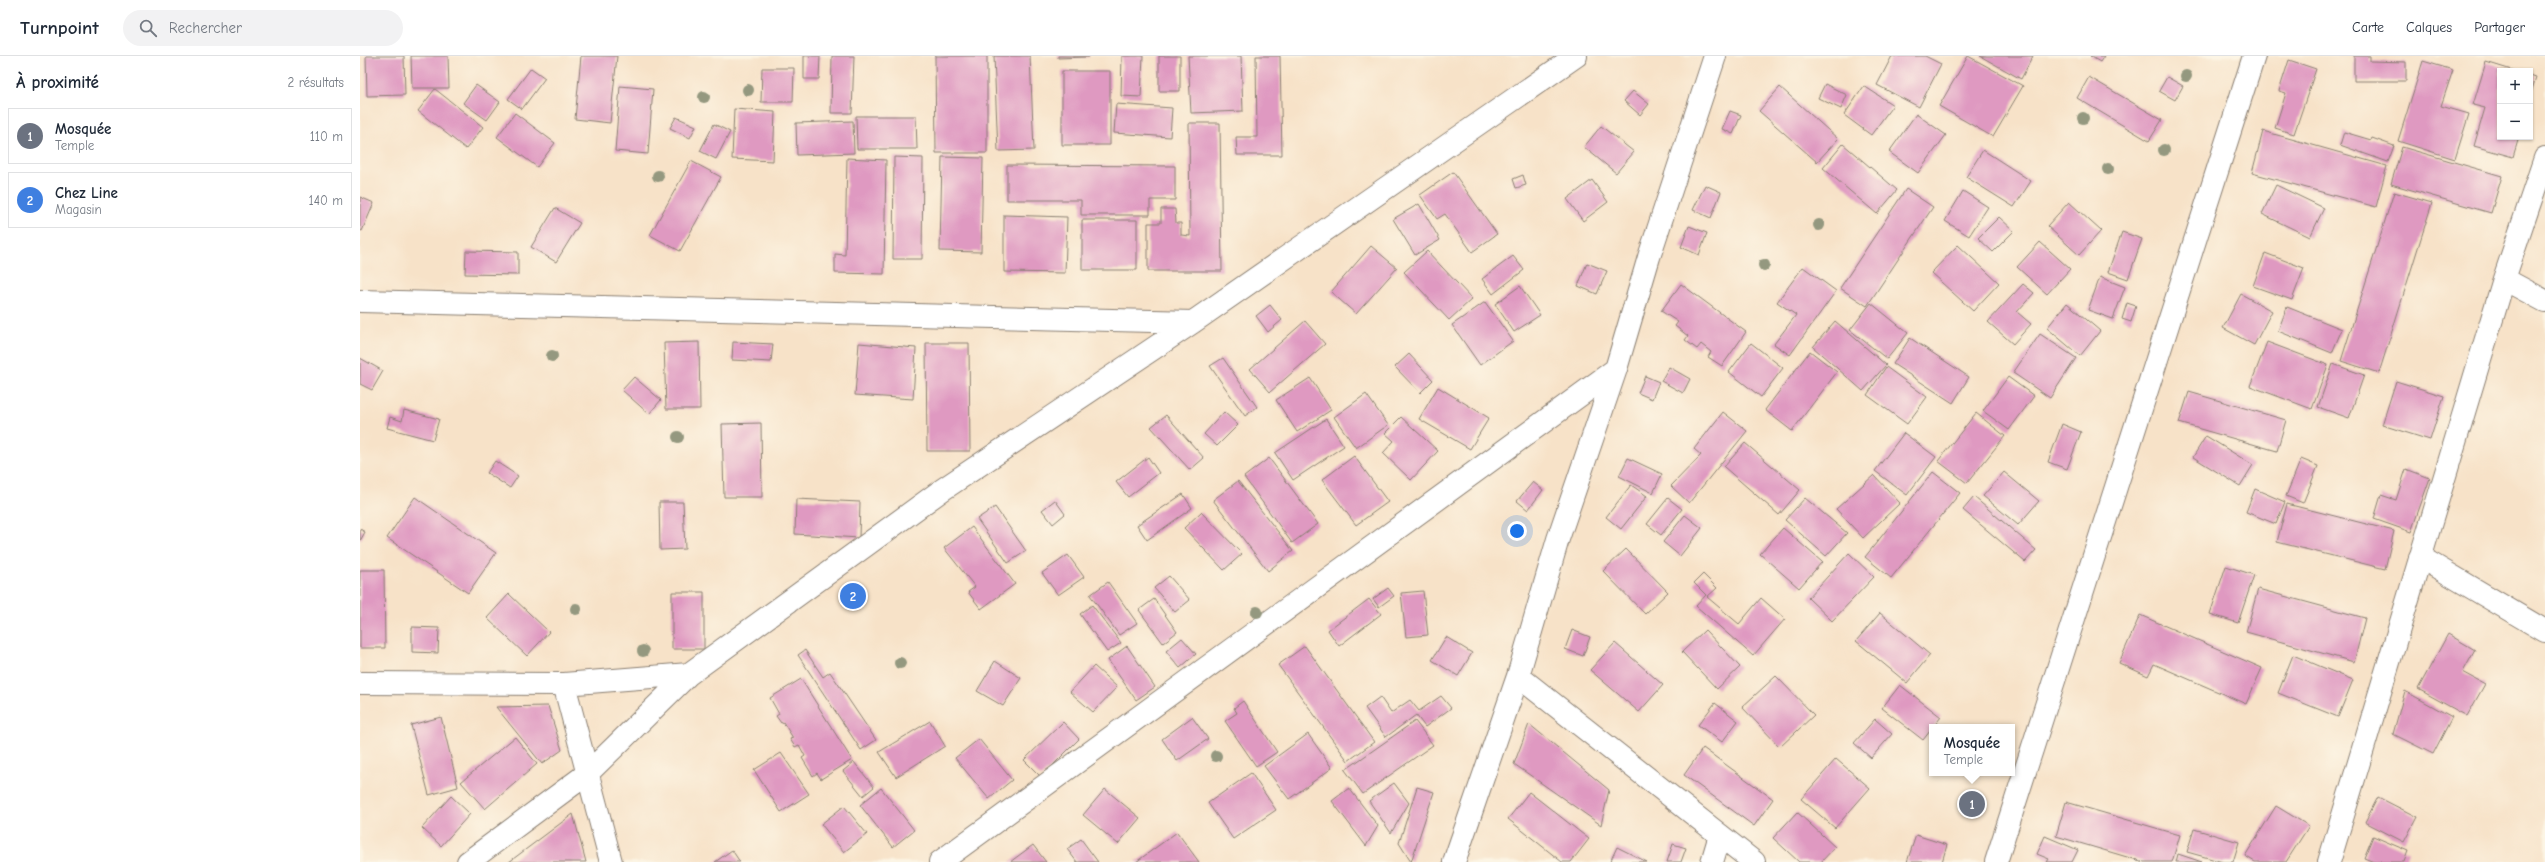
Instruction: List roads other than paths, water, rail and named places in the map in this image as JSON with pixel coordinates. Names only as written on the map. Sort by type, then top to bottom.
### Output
[{"type":"street","points":[[468,862],[588,773],[689,674],[942,490],[1192,322],[1576,56]]},
{"type":"street","points":[[1454,862],[1518,676],[1558,539],[1616,369],[1649,257],[1715,56]]},
{"type":"street","points":[[1996,862],[2254,56]]},
{"type":"street","points":[[2329,862],[2504,279],[2545,158]]},
{"type":"street","points":[[2504,279],[2545,301]]},
{"type":"street","points":[[360,301],[1192,322]]},
{"type":"street","points":[[940,862],[1616,369]]},
{"type":"street","points":[[2420,557],[2545,631]]},
{"type":"street","points":[[360,683],[564,684],[689,674]]},
{"type":"street","points":[[1518,676],[1754,862]]},
{"type":"street","points":[[564,684],[611,862]]},
{"type":"street","points":[[1712,862],[1720,835]]},
{"type":"place","name":"Chez Line","points":[[853,596]]},
{"type":"place","name":"Mosquée","points":[[1972,804]]}]
